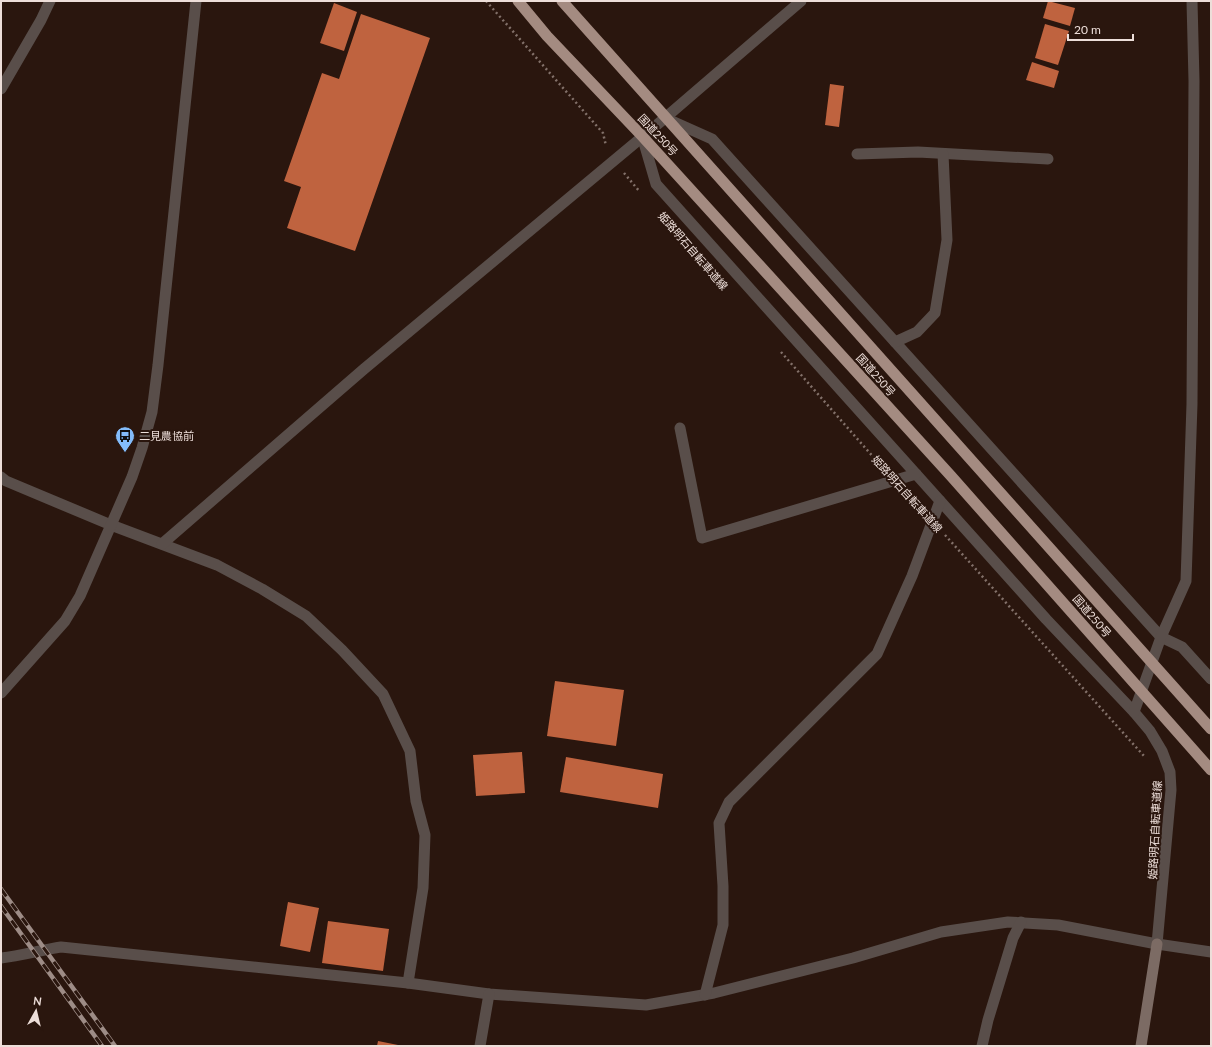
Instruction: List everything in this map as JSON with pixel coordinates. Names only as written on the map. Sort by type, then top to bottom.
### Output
[{"type":"highway","name":"国道250号","points":[[518,1],[547,36],[642,136],[951,476],[1211,770]]},
{"type":"highway","name":"国道250号","points":[[562,1],[1211,729]]},
{"type":"main road","points":[[1141,1046],[1162,945]]},
{"type":"street","points":[[1,89],[41,20],[50,1]]},
{"type":"street","points":[[1,693],[66,621],[80,596],[132,477],[142,448],[152,412],[158,365],[178,188],[196,1]]},
{"type":"street","points":[[162,544],[364,369],[665,118],[801,1]]},
{"type":"street","points":[[1134,712],[1161,637],[1186,581],[1192,396],[1194,81],[1192,1]]},
{"type":"street","points":[[665,118],[712,139],[1161,637],[1182,647],[1211,679]]},
{"type":"street","points":[[642,136],[656,184],[1046,619],[1134,712],[1150,731],[1162,751],[1170,772],[1171,790],[1162,945]]},
{"type":"street","points":[[857,154],[918,152],[1048,159]]},
{"type":"street","points":[[895,342],[917,332],[935,313],[947,240],[943,154]]},
{"type":"street","points":[[680,428],[702,538],[916,474]]},
{"type":"street","points":[[1,477],[6,481],[111,525],[216,565],[262,589],[306,616],[342,650],[383,694],[410,751],[416,801],[425,835],[423,888],[408,983]]},
{"type":"street","points":[[705,995],[723,925],[724,886],[719,823],[729,802],[877,654],[912,576],[940,501]]},
{"type":"street","points":[[1,958],[15,957],[39,950],[61,947],[408,983],[489,994],[646,1005],[705,995],[853,958],[941,932],[1008,922],[1058,925],[1162,945],[1211,952]]},
{"type":"street","points":[[982,1046],[988,1020],[1013,938],[1021,922]]},
{"type":"street","points":[[480,1046],[489,994]]},
{"type":"path","points":[[486,1],[603,134],[607,150],[642,194]]},
{"type":"path","name":"姫路明石自転車道線","points":[[781,351],[894,481],[933,522],[1051,655],[1146,758]]},
{"type":"building","points":[[1048,1],[1075,8],[1070,26],[1043,18]]},
{"type":"building","points":[[334,3],[357,12],[344,51],[320,43]]},
{"type":"building","points":[[361,14],[430,38],[355,251],[287,228],[301,187],[284,181],[322,73],[339,79]]},
{"type":"building","points":[[1045,24],[1069,31],[1058,65],[1035,58]]},
{"type":"building","points":[[1032,62],[1059,71],[1054,88],[1026,80]]},
{"type":"building","points":[[830,84],[844,86],[839,127],[825,125]]},
{"type":"building","points":[[555,681],[624,690],[616,746],[547,736]]},
{"type":"building","points":[[522,752],[525,793],[476,796],[473,755]]},
{"type":"building","points":[[566,757],[663,774],[658,808],[560,792]]},
{"type":"building","points":[[288,902],[319,908],[310,952],[280,946]]},
{"type":"building","points":[[328,921],[389,929],[383,971],[322,963]]},
{"type":"building","points":[[378,1041],[398,1045],[377,1046]]},
{"type":"railway","points":[[1,889],[115,1046]]},
{"type":"railway","points":[[1,906],[102,1046]]},
{"type":"place","name":"二見農協前","points":[[125,453]]}]
